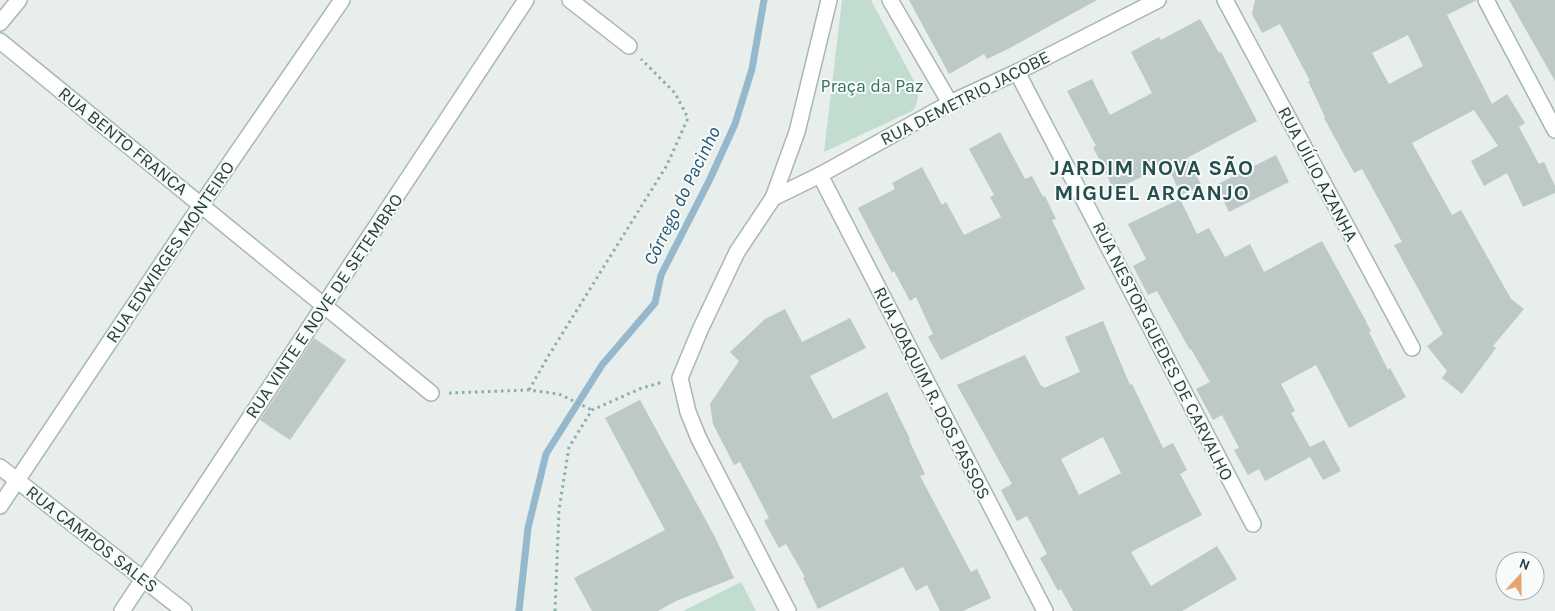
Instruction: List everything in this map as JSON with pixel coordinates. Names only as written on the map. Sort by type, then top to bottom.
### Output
[{"type":"street","points":[[0,23],[19,0]]},
{"type":"street","name":"RUA EDWIRGES MONTEIRO","points":[[0,506],[342,0]]},
{"type":"street","name":"RUA VINTE E NOVE DE SETEMBRO","points":[[122,611],[526,0]]},
{"type":"street","points":[[570,0],[629,46]]},
{"type":"street","points":[[788,611],[699,439],[688,412],[680,378],[700,330],[737,252],[773,198],[797,132],[829,0]]},
{"type":"street","points":[[890,0],[950,103]]},
{"type":"street","name":"RUA DEMETRIO JACOBE","points":[[773,198],[820,175],[950,103],[1018,72],[1158,0]]},
{"type":"street","name":"RUA UÍLIO AZANHA","points":[[1225,0],[1412,348]]},
{"type":"street","points":[[1486,0],[1555,130]]},
{"type":"street","name":"RUA BENTO FRANCA","points":[[0,41],[431,393]]},
{"type":"street","name":"RUA NESTOR GUEDES DE CARVALHO","points":[[1018,72],[1252,524]]},
{"type":"street","name":"RUA JOAQUIM R. DOS PASSOS","points":[[820,175],[1045,611]]},
{"type":"street","name":"RUA CAMPOS SALES","points":[[0,467],[184,611]]},
{"type":"path","points":[[530,390],[549,355],[667,165],[688,118],[675,93],[629,46]]},
{"type":"path","points":[[555,611],[559,510],[570,447],[592,410],[642,388],[680,378]]},
{"type":"path","points":[[431,393],[530,390],[559,394],[592,410]]},
{"type":"green space","name":"Praça da Paz","points":[[842,0],[871,0],[916,85],[918,98],[912,111],[824,152]]},
{"type":"green space","points":[[741,582],[756,611],[683,611]]},
{"type":"building","points":[[909,0],[1097,0],[1008,49],[987,59],[984,54],[949,74]]},
{"type":"building","points":[[1255,0],[1477,0],[1447,15],[1492,104],[1507,94],[1525,123],[1519,127],[1539,164],[1544,162],[1555,186],[1555,193],[1523,207],[1507,173],[1484,186],[1471,161],[1498,146],[1474,110],[1412,143],[1452,215],[1461,210],[1511,299],[1524,309],[1493,346],[1496,348],[1462,394],[1442,378],[1447,371],[1427,346],[1443,334],[1394,245],[1402,242],[1362,169],[1354,173],[1324,118],[1308,81],[1310,81],[1280,24],[1262,33],[1252,14]],"holes":[[[1408,35],[1423,66],[1389,84],[1372,53]]]},
{"type":"building","points":[[1509,0],[1555,0],[1555,81]]},
{"type":"building","points":[[1200,19],[1219,53],[1221,52],[1257,121],[1187,158],[1202,186],[1181,195],[1167,165],[1114,190],[1093,147],[1096,146],[1067,91],[1092,79],[1110,115],[1152,93],[1131,52],[1159,37],[1161,40]]},
{"type":"building","points":[[1000,132],[1025,179],[1032,176],[1043,197],[1045,196],[1056,219],[1052,220],[1085,289],[941,360],[928,337],[933,334],[916,297],[910,301],[894,271],[892,273],[858,208],[895,189],[892,183],[922,167],[942,205],[946,202],[964,235],[1001,217],[990,197],[994,195],[969,149]]},
{"type":"building","points":[[1276,155],[1289,182],[1229,212],[1216,185]]},
{"type":"building","points":[[1180,199],[1197,234],[1209,228],[1225,257],[1250,244],[1264,272],[1322,241],[1367,323],[1371,331],[1369,332],[1388,370],[1390,368],[1406,397],[1349,428],[1316,365],[1281,384],[1295,411],[1291,413],[1310,447],[1324,440],[1341,471],[1323,480],[1310,457],[1265,481],[1259,469],[1248,475],[1234,450],[1239,448],[1222,415],[1213,420],[1196,389],[1210,382],[1157,291],[1148,295],[1133,266],[1146,259],[1128,224]]},
{"type":"building","points":[[785,309],[802,342],[850,318],[866,348],[810,376],[833,419],[887,392],[925,474],[920,476],[971,572],[977,569],[991,598],[963,611],[940,611],[927,585],[916,591],[903,567],[818,609],[803,578],[805,577],[786,544],[779,548],[764,521],[769,518],[740,462],[734,465],[713,424],[710,404],[739,361],[730,352],[765,319]]},
{"type":"building","points":[[1103,321],[1130,385],[1132,384],[1163,448],[1173,443],[1187,470],[1180,474],[1202,515],[1131,552],[1151,586],[1217,546],[1237,579],[1182,611],[1073,611],[1061,589],[1058,591],[1040,558],[1047,554],[1027,516],[1017,521],[1001,490],[1012,484],[957,385],[1025,355],[1041,386],[1044,388],[1080,372],[1065,337]],"holes":[[[1103,437],[1121,473],[1079,495],[1061,459]]]},
{"type":"building","points":[[314,338],[346,360],[290,440],[260,420]]},
{"type":"building","points":[[640,400],[715,537],[734,578],[676,601],[658,611],[592,611],[574,578],[665,530],[605,418]]},
{"type":"waterway","name":"Córrego do Pacinho","points":[[519,611],[528,528],[546,454],[602,365],[655,303],[661,275],[710,179],[735,124],[752,69],[764,0]]},
{"type":"district","name":"JARDIM NOVA SÃO MIGUEL ARCANJO","points":[[1152,180]]}]
